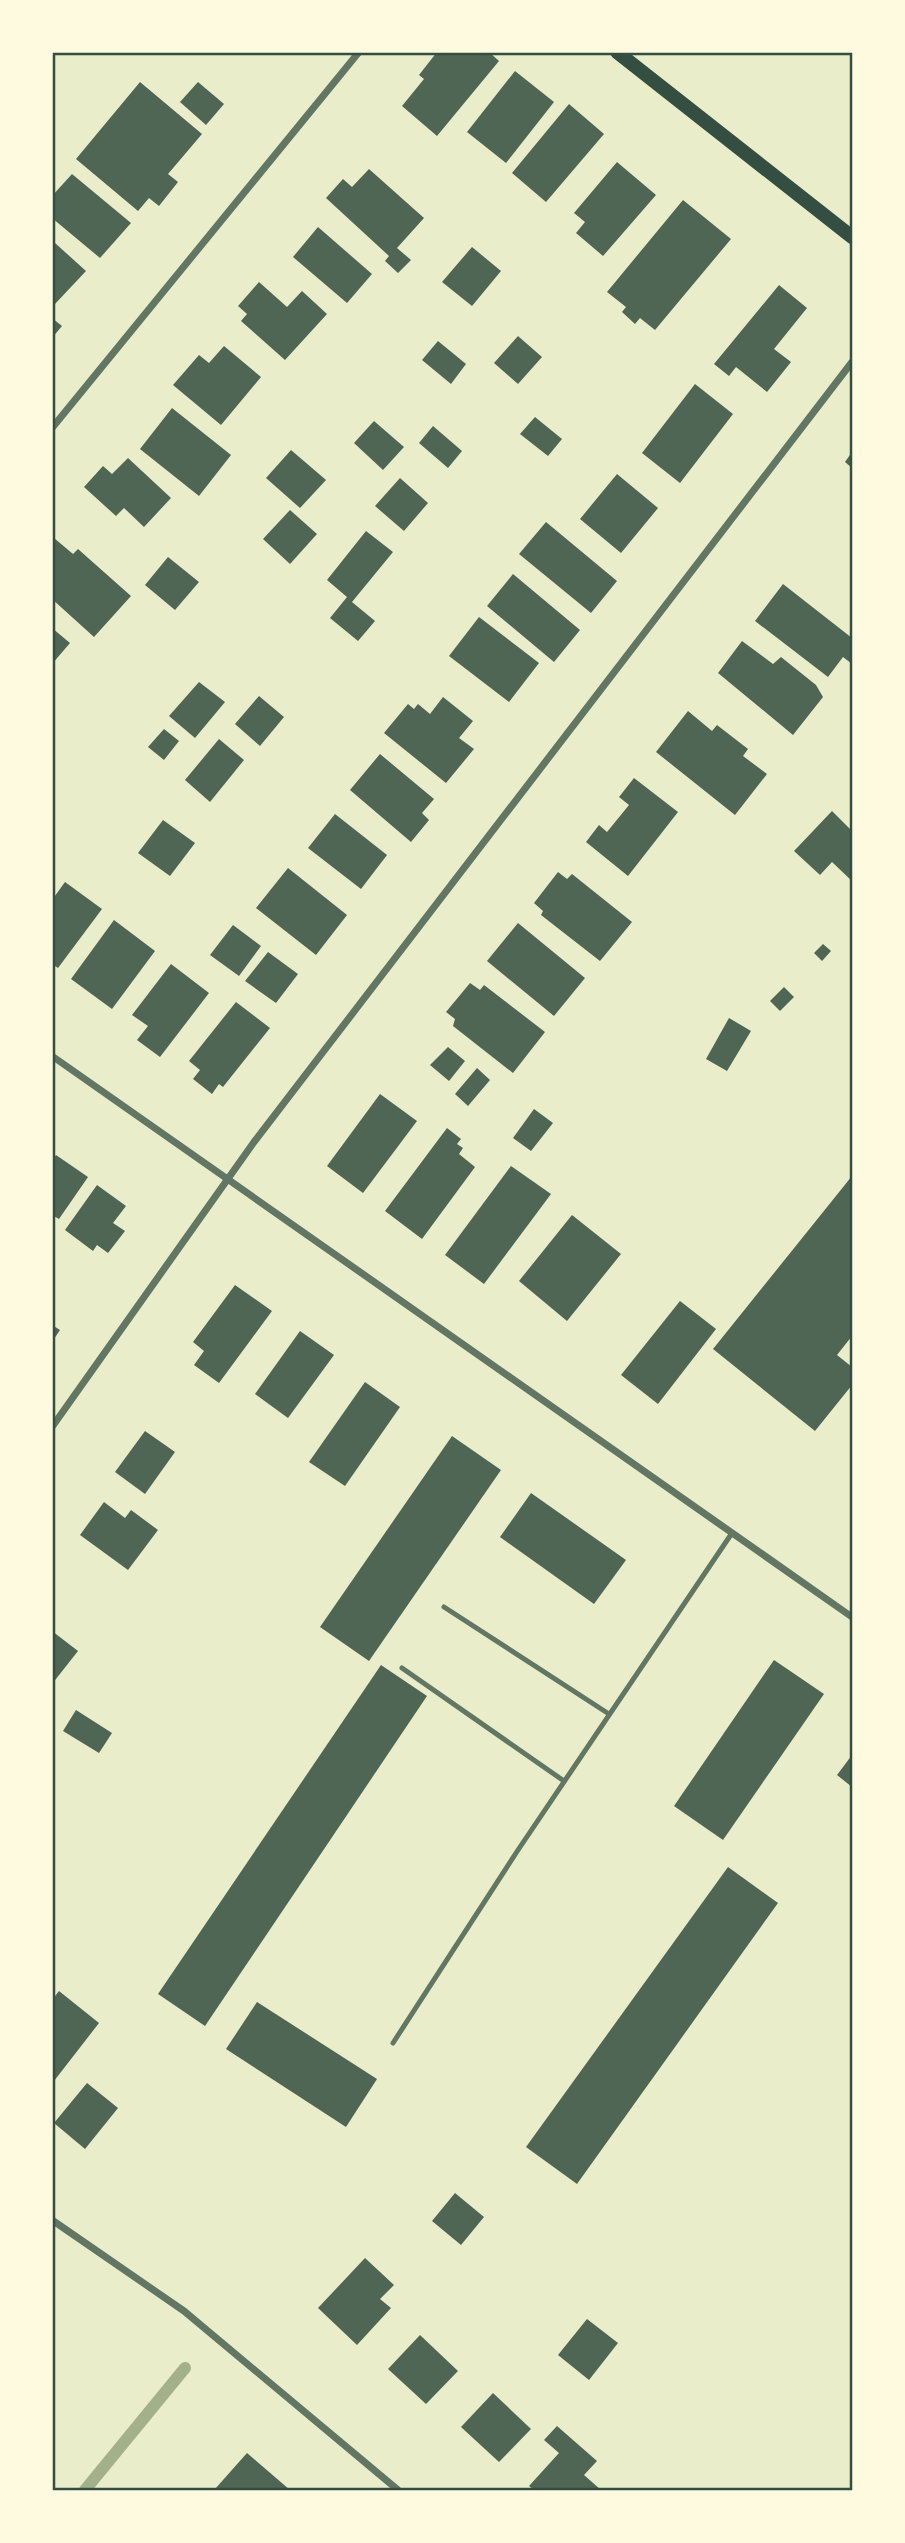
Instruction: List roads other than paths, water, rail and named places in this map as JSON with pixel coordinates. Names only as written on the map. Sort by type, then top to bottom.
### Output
[{"type":"main road","points":[[617,52],[852,237]]},
{"type":"street","points":[[52,428],[359,52]]},
{"type":"street","points":[[52,1426],[227,1179],[852,362]]},
{"type":"street","points":[[52,1056],[852,1616]]},
{"type":"street","points":[[52,2220],[184,2311],[398,2490]]},
{"type":"lane","points":[[393,2043],[564,1781],[732,1533]]},
{"type":"lane","points":[[444,1607],[609,1714]]},
{"type":"lane","points":[[402,1668],[564,1781]]},
{"type":"waterway","points":[[85,2490],[185,2368]]}]
